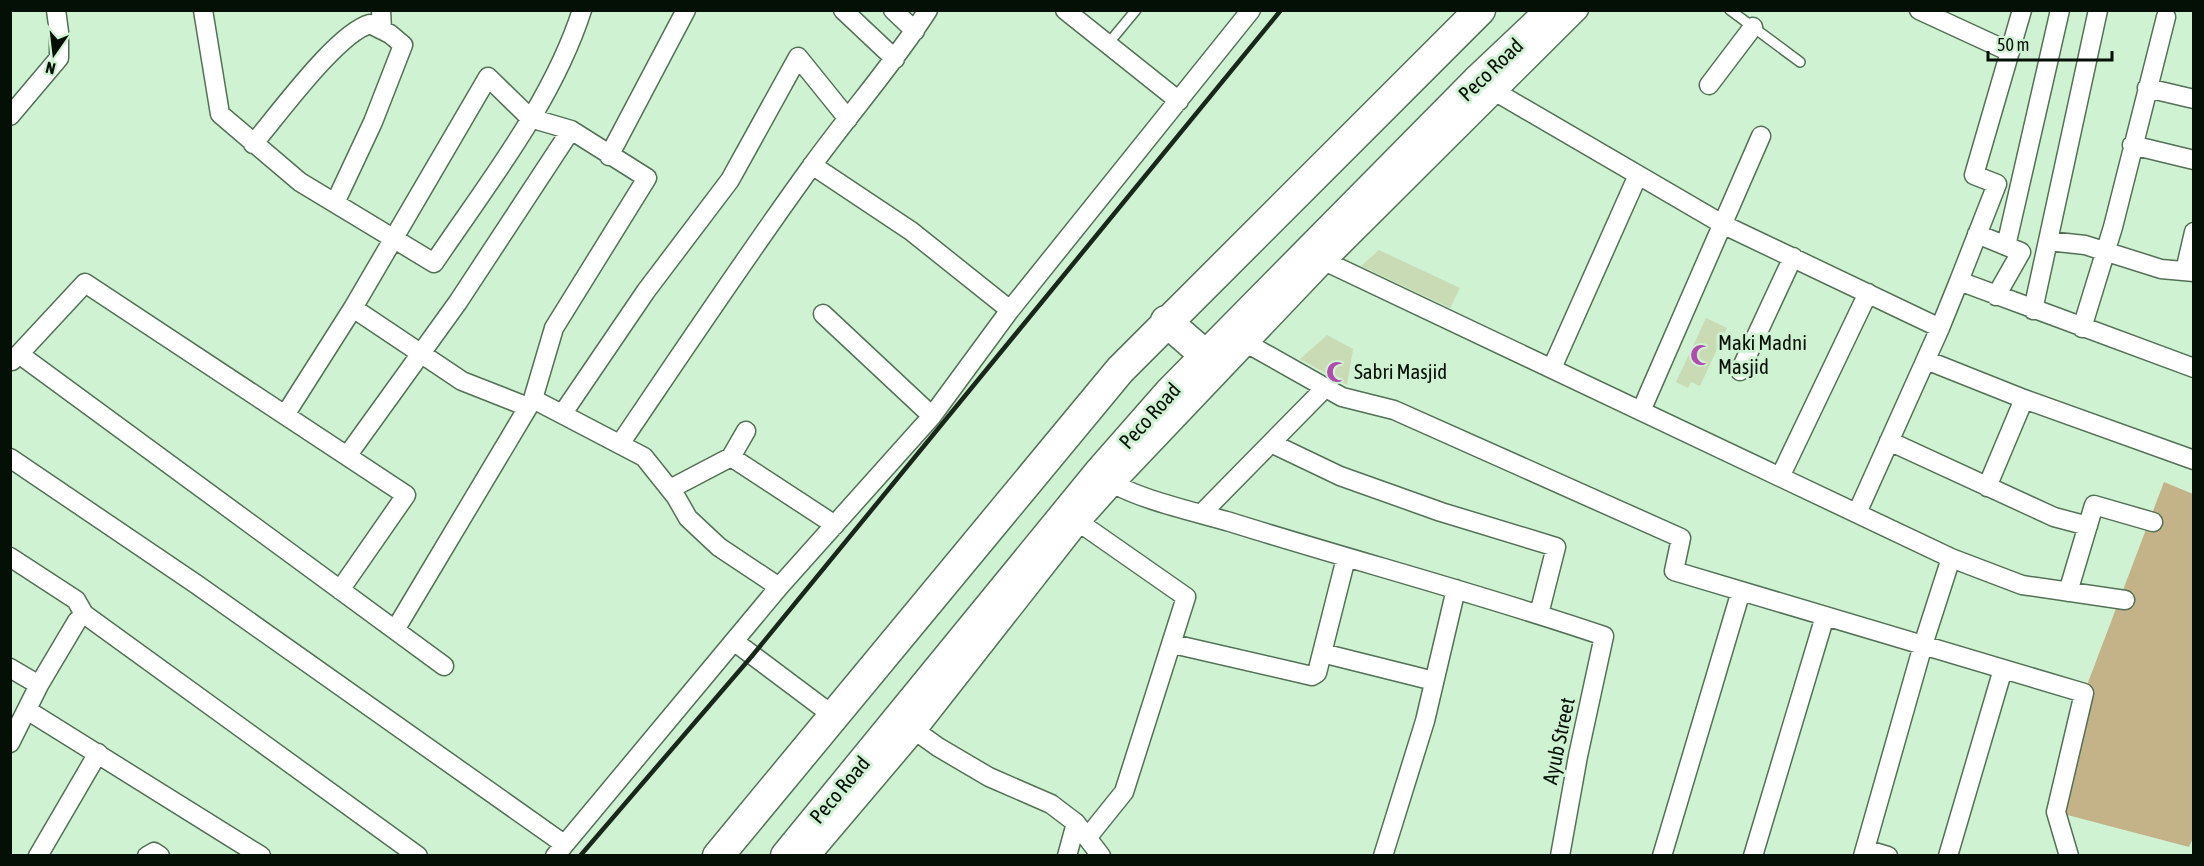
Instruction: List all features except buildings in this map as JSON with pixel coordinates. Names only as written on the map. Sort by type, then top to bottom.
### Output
[{"type":"main road","points":[[718,855],[835,717],[1120,370],[1166,321],[1480,10]]},
{"type":"main road","name":"Peco Road","points":[[786,855],[908,725],[1205,355],[1316,258],[1487,87],[1552,10]]},
{"type":"main road","points":[[1166,321],[1205,355]]},
{"type":"street","points":[[10,116],[58,58],[59,32],[56,10]]},
{"type":"street","points":[[203,10],[220,114],[300,182],[434,263],[530,118],[573,39],[582,10]]},
{"type":"street","points":[[381,10],[382,30]]},
{"type":"street","points":[[609,156],[686,10]]},
{"type":"street","points":[[843,10],[895,59]]},
{"type":"street","points":[[893,10],[915,31]]},
{"type":"street","points":[[620,444],[717,299],[812,165],[895,59],[928,10]]},
{"type":"street","points":[[1065,10],[1179,101]]},
{"type":"street","points":[[10,458],[196,584],[559,850],[779,587],[932,416],[1010,310],[1251,10]]},
{"type":"street","points":[[1579,10],[1487,87],[1724,225],[1940,328]]},
{"type":"street","points":[[1919,10],[2010,52]]},
{"type":"street","points":[[1857,513],[1940,328],[1997,184],[1974,175],[2022,10]]},
{"type":"street","points":[[2006,246],[2060,10]]},
{"type":"street","points":[[2033,310],[2098,10]]},
{"type":"street","points":[[2082,328],[2104,250],[2113,227],[2166,16]]},
{"type":"street","points":[[253,144],[335,48],[359,27],[370,24],[403,45],[373,122],[335,203]]},
{"type":"street","points":[[1709,85],[1753,27]]},
{"type":"street","points":[[563,413],[646,291],[730,180],[798,57],[848,119]]},
{"type":"street","points":[[285,414],[353,308],[488,77],[530,118],[571,130],[647,178],[554,328],[531,403],[395,630]]},
{"type":"street","points":[[2148,88],[2193,99]]},
{"type":"street","points":[[347,456],[419,353],[458,302],[571,130]]},
{"type":"street","points":[[1641,411],[1761,136]]},
{"type":"street","points":[[2133,145],[2193,160]]},
{"type":"street","points":[[812,165],[911,231],[1010,310]]},
{"type":"street","points":[[1552,369],[1638,175]]},
{"type":"street","points":[[2048,241],[2104,250],[2129,261],[2189,272],[2193,232]]},
{"type":"street","points":[[1977,234],[2021,252],[1996,296]]},
{"type":"street","points":[[1740,371],[1793,257]]},
{"type":"street","points":[[811,855],[908,725],[1080,523],[1106,479],[1248,344],[1316,258],[1951,558],[2022,585],[2125,600]]},
{"type":"street","points":[[1959,281],[2193,368]]},
{"type":"street","points":[[340,590],[406,495],[85,284],[15,358],[444,666]]},
{"type":"street","points":[[1780,477],[1868,293]]},
{"type":"street","points":[[353,308],[462,381],[563,413],[644,457],[670,489],[688,518],[719,547],[779,587]]},
{"type":"street","points":[[823,314],[932,416]]},
{"type":"street","points":[[1248,344],[1342,397],[1394,410],[1681,538],[1674,571],[2084,693],[2056,812],[2069,855]]},
{"type":"street","points":[[1926,360],[2193,460]]},
{"type":"street","points":[[1202,513],[1326,387]]},
{"type":"street","points":[[1987,487],[2025,399]]},
{"type":"street","points":[[670,489],[730,457],[746,431]]},
{"type":"street","points":[[1889,441],[2054,517],[2088,526]]},
{"type":"street","points":[[1106,479],[1202,513],[1346,558],[1539,614],[1556,547],[1441,512],[1340,476],[1271,443]]},
{"type":"street","points":[[730,457],[835,525]]},
{"type":"street","points":[[2067,592],[2094,505],[2153,522]]},
{"type":"street","points":[[1080,523],[1186,597],[1173,644],[1124,792],[1087,838]]},
{"type":"street","points":[[10,557],[76,600],[84,614],[418,855]]},
{"type":"street","points":[[1173,644],[1312,676],[1317,673],[1346,558]]},
{"type":"street","points":[[1888,855],[1864,852],[1923,645],[1951,558]]},
{"type":"street","points":[[1383,855],[1434,681],[1456,589]]},
{"type":"street","points":[[1662,855],[1741,591]]},
{"type":"street","name":"Ayub Street","points":[[1539,614],[1604,636],[1578,756],[1560,855]]},
{"type":"street","points":[[1753,855],[1825,616]]},
{"type":"street","points":[[10,743],[39,685],[77,621]]},
{"type":"street","points":[[735,642],[835,717]]},
{"type":"street","points":[[1322,653],[1434,681]]},
{"type":"street","points":[[10,668],[39,685]]},
{"type":"street","points":[[1948,855],[2003,669]]},
{"type":"street","points":[[27,710],[261,855]]},
{"type":"street","points":[[908,725],[989,777],[1051,804],[1076,823],[1101,855]]},
{"type":"street","points":[[38,855],[98,753]]},
{"type":"street","points":[[1067,855],[1076,823]]},
{"type":"street","points":[[147,855],[154,852],[160,855]]},
{"type":"lane","points":[[1107,45],[1136,10]]},
{"type":"lane","points":[[1730,10],[1800,62]]},
{"type":"shaded area","points":[[2164,482],[2193,494],[2193,838],[2189,847],[2056,812],[2084,693]]},
{"type":"railway","points":[[580,856],[752,656],[1281,10]]},
{"type":"place","name":"Maki Madni Masjid","points":[[1701,355]]},
{"type":"place","name":"Sabri Masjid","points":[[1337,372]]}]
